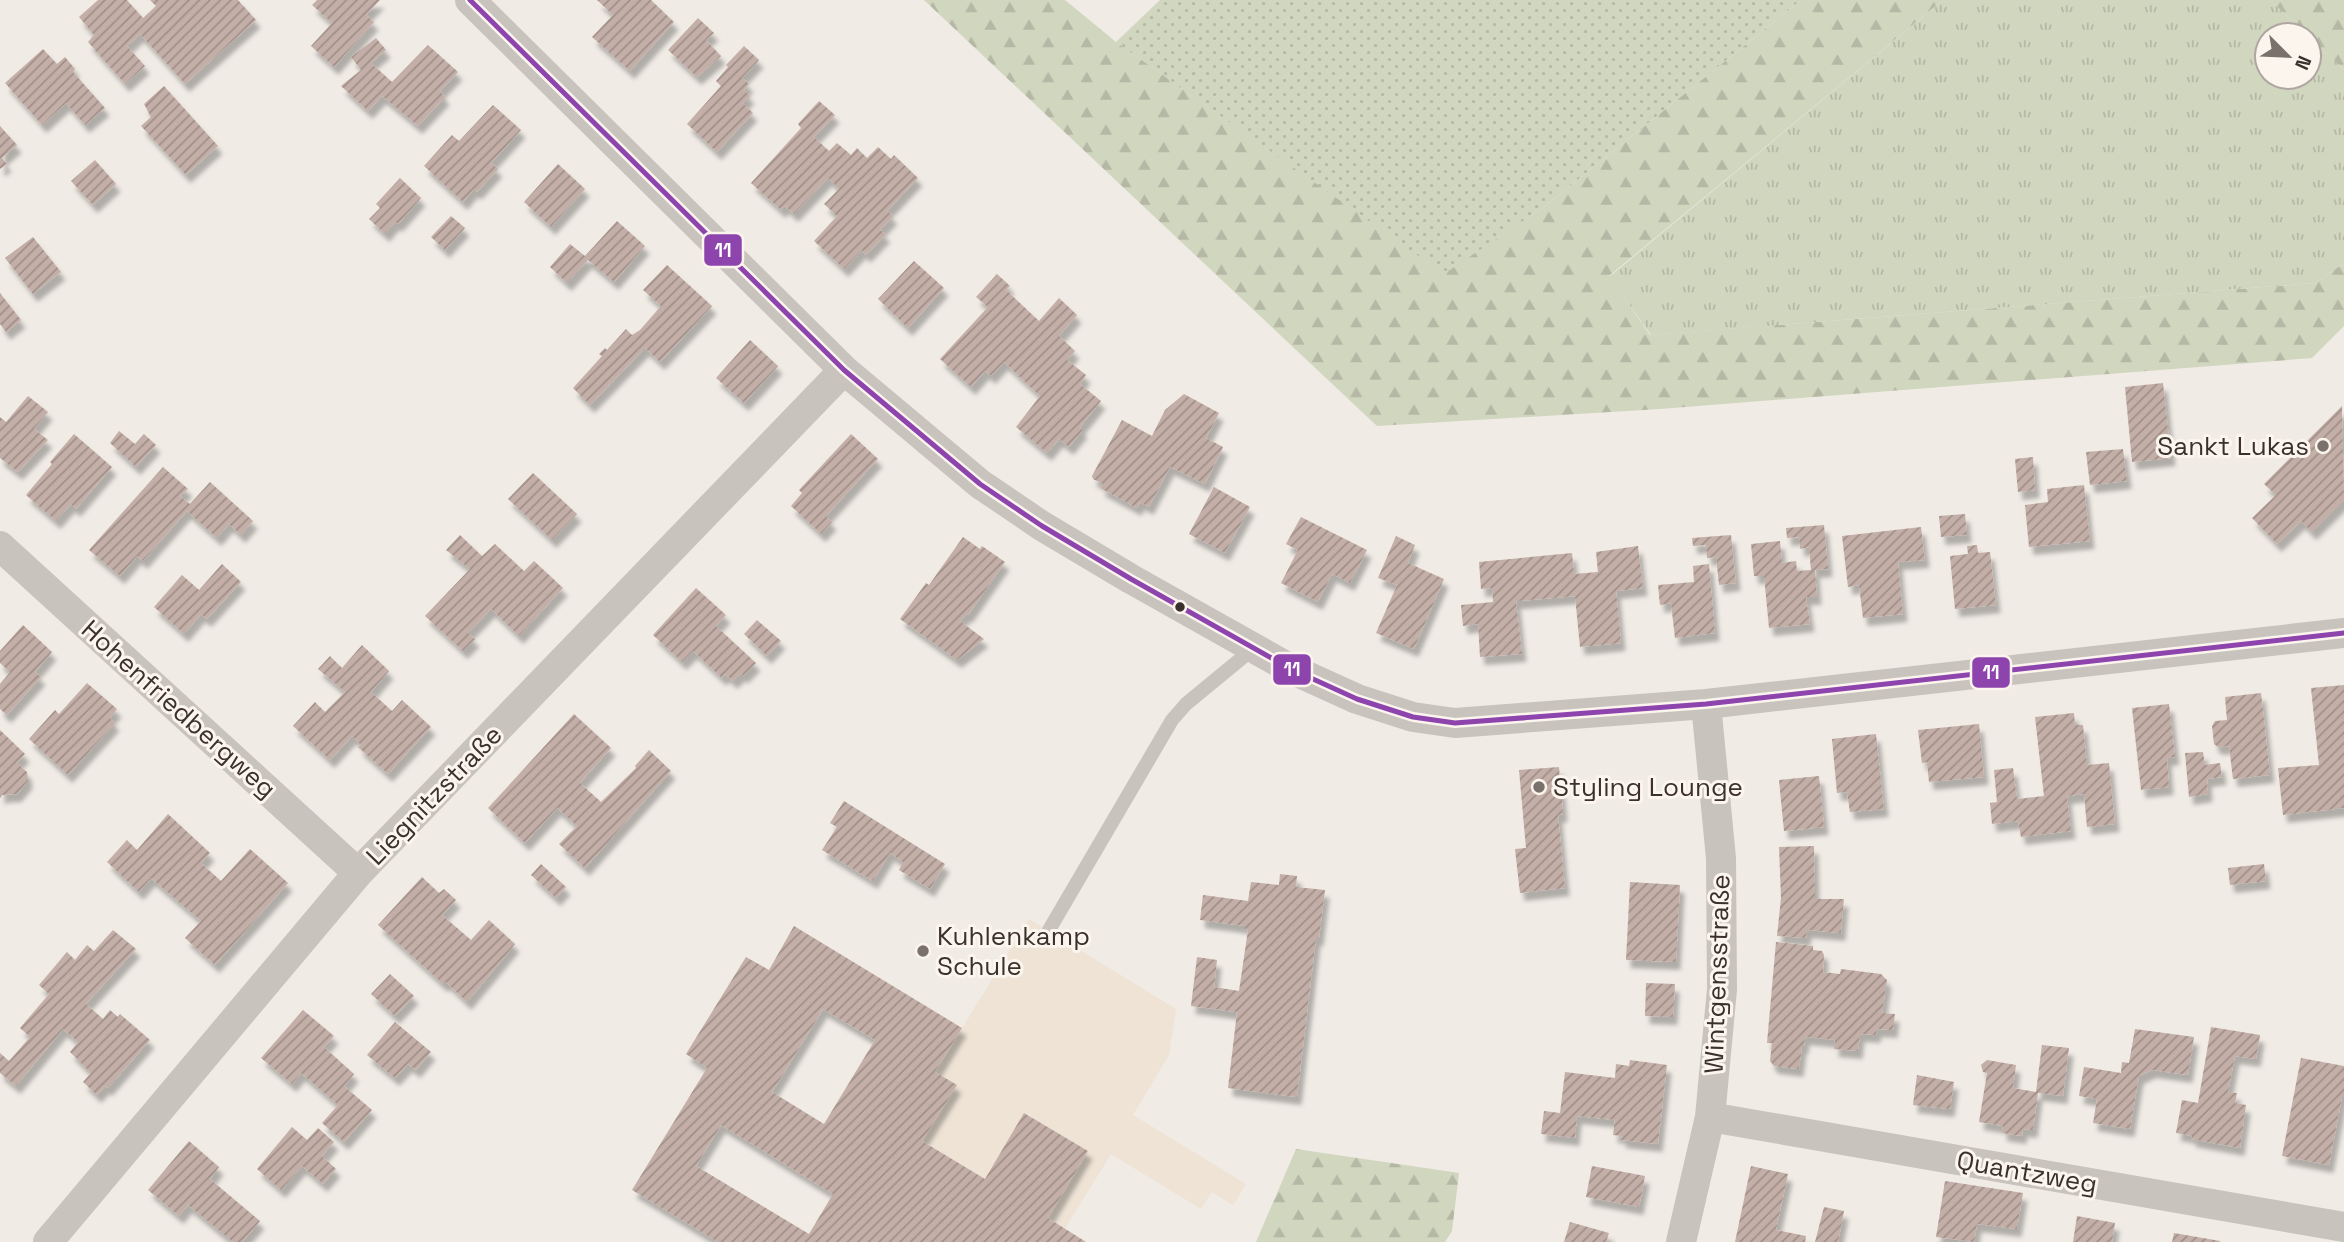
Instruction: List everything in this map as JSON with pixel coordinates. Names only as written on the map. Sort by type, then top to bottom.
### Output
[{"type":"street","points":[[470,0],[844,370],[980,484],[1065,540],[1254,648],[1291,669],[1357,699],[1413,716],[1455,723],[1706,704],[2344,633]]},
{"type":"street","name":"Liegnitzstraße","points":[[48,1242],[358,873],[844,370]]},
{"type":"street","name":"Hohenfriedbergweg","points":[[0,545],[358,873]]},
{"type":"street","name":"Wintgensstraße","points":[[1681,1242],[1710,1117],[1722,989],[1721,858],[1706,704]]},
{"type":"street","name":"Quantzweg","points":[[1710,1117],[2344,1227]]},
{"type":"lane","points":[[1049,930],[1171,720],[1186,704],[1254,648]]},
{"type":"green space","points":[[924,0],[1065,0],[1116,42],[1444,274],[1544,207],[1801,0],[1943,0],[1609,276],[1650,335],[2315,283],[2344,263],[2344,326],[2312,358],[1660,409],[1377,426]]},
{"type":"green space","points":[[1160,0],[1801,0],[1544,207],[1444,275],[1116,42]]},
{"type":"green space","points":[[1943,0],[2270,0],[2292,21],[2253,21],[2253,91],[2323,91],[2323,50],[2344,70],[2344,263],[2315,283],[1651,335],[1609,277]]},
{"type":"green space","points":[[2270,0],[2344,0],[2344,70],[2323,50],[2323,21],[2292,21]]},
{"type":"green space","points":[[1296,1149],[1459,1173],[1452,1231],[1445,1242],[1256,1242]]},
{"type":"shaded area","points":[[1029,919],[1176,1009],[1169,1055],[1133,1115],[1246,1184],[1233,1205],[1212,1192],[1201,1209],[1111,1154],[1065,1229],[1048,1218],[1088,1151],[1025,1113],[985,1179],[922,1141],[935,1072]]},
{"type":"building","points":[[98,0],[127,0],[143,18],[156,6],[150,0],[238,0],[256,20],[185,84],[140,34],[127,46],[145,66],[125,84],[88,42],[94,35],[79,17]]},
{"type":"building","points":[[317,0],[380,0],[366,15],[374,22],[334,67],[311,46],[332,23],[312,5]]},
{"type":"building","points":[[597,0],[651,0],[674,22],[630,71],[592,37],[613,15]]},
{"type":"building","points":[[698,18],[714,33],[706,40],[721,56],[697,77],[668,50]]},
{"type":"building","points":[[376,38],[386,50],[371,63],[392,82],[428,45],[458,72],[440,91],[445,97],[418,126],[382,96],[368,111],[341,86],[361,70],[351,57]]},
{"type":"building","points":[[744,46],[759,60],[742,78],[749,84],[744,90],[750,96],[743,103],[753,113],[717,152],[687,124],[721,86],[716,81],[728,67],[726,65]]},
{"type":"building","points":[[43,49],[57,64],[65,57],[75,69],[73,72],[105,108],[85,125],[66,103],[42,125],[5,83]]},
{"type":"building","points":[[164,86],[218,146],[186,175],[141,126],[151,117],[144,104]]},
{"type":"building","points":[[819,101],[835,115],[814,137],[829,151],[837,143],[851,155],[857,148],[867,158],[878,147],[891,159],[894,155],[918,178],[887,211],[893,216],[880,230],[886,234],[866,255],[862,250],[844,269],[814,241],[837,216],[824,204],[839,189],[828,178],[794,214],[785,206],[781,210],[751,183],[801,128],[798,124]]},
{"type":"building","points":[[493,105],[521,130],[491,163],[498,169],[477,192],[474,189],[463,202],[424,166],[452,135],[459,141]]},
{"type":"building","points":[[0,126],[17,145],[2,158],[7,164],[0,169]]},
{"type":"building","points":[[95,160],[116,184],[93,205],[71,181]]},
{"type":"building","points":[[558,164],[585,189],[551,227],[524,202]]},
{"type":"building","points":[[400,178],[421,198],[398,224],[395,222],[385,234],[369,219],[380,208],[376,204]]},
{"type":"building","points":[[451,216],[465,228],[445,250],[431,237]]},
{"type":"building","points":[[617,221],[645,246],[614,282],[588,260],[567,283],[550,267],[570,244],[585,256]]},
{"type":"building","points":[[33,237],[61,272],[33,294],[5,258]]},
{"type":"building","points":[[914,261],[944,288],[908,328],[878,299]]},
{"type":"building","points":[[667,265],[712,306],[660,362],[645,348],[590,405],[573,388],[602,356],[599,354],[605,348],[607,350],[626,329],[632,335],[640,330],[661,306],[643,290]]},
{"type":"building","points":[[997,274],[1010,286],[1006,290],[1039,321],[1059,298],[1077,315],[1059,336],[1075,351],[1067,360],[1086,375],[1080,384],[1101,401],[1080,427],[1083,430],[1069,447],[1059,439],[1047,453],[1016,427],[1040,396],[1004,362],[991,376],[985,371],[971,387],[940,359],[988,307],[976,297]]},
{"type":"building","points":[[0,293],[21,320],[6,332],[0,324]]},
{"type":"building","points":[[750,340],[778,366],[744,403],[716,378]]},
{"type":"building","points":[[2163,383],[2171,458],[2132,462],[2125,387]]},
{"type":"building","points":[[1184,394],[1219,413],[1206,438],[1223,447],[1205,484],[1170,467],[1149,507],[1140,502],[1137,508],[1100,488],[1103,484],[1092,476],[1122,420],[1152,436],[1165,410]]},
{"type":"building","points":[[28,396],[48,412],[34,429],[48,440],[18,472],[0,458],[0,417],[6,422]]},
{"type":"building","name":"Sankt Lukas","points":[[2342,406],[2344,500],[2312,532],[2301,521],[2277,544],[2252,518],[2276,495],[2264,484]]},
{"type":"building","points":[[119,431],[135,444],[144,434],[156,445],[136,467],[110,443]]},
{"type":"building","points":[[74,434],[112,467],[76,509],[71,504],[56,521],[26,495]]},
{"type":"building","points":[[851,434],[878,459],[826,516],[832,522],[821,534],[791,506],[802,493],[799,490]]},
{"type":"building","points":[[2123,449],[2127,481],[2090,485],[2086,452]]},
{"type":"building","points":[[2033,457],[2035,490],[2018,492],[2015,459]]},
{"type":"building","points":[[163,467],[188,489],[180,496],[190,504],[210,482],[253,521],[241,535],[229,524],[217,538],[187,511],[143,561],[137,556],[120,576],[89,550]]},
{"type":"building","points":[[533,473],[577,514],[552,540],[508,499]]},
{"type":"building","points":[[2084,485],[2090,541],[2029,547],[2025,505],[2048,502],[2047,489]]},
{"type":"building","points":[[1214,487],[1250,507],[1225,553],[1189,534]]},
{"type":"building","points":[[1965,514],[1967,535],[1941,537],[1939,516]]},
{"type":"building","points":[[1301,517],[1367,550],[1350,583],[1332,574],[1318,602],[1281,583],[1298,550],[1286,544]]},
{"type":"building","points":[[1824,525],[1828,569],[1815,570],[1817,597],[1806,597],[1810,624],[1769,628],[1764,576],[1754,576],[1751,544],[1780,541],[1782,563],[1796,561],[1797,571],[1811,570],[1809,547],[1800,549],[1799,537],[1787,538],[1786,528]]},
{"type":"building","points":[[1921,527],[1925,560],[1898,562],[1903,614],[1863,618],[1859,585],[1848,587],[1842,536]]},
{"type":"building","points":[[460,535],[482,556],[495,544],[524,571],[534,561],[563,588],[519,636],[491,609],[468,633],[475,639],[463,651],[425,616],[470,569],[446,550]]},
{"type":"building","points":[[1731,535],[1736,583],[1719,585],[1716,557],[1707,558],[1706,545],[1693,546],[1692,538]]},
{"type":"building","points":[[1396,536],[1415,545],[1408,563],[1444,579],[1414,649],[1376,633],[1397,585],[1378,578]]},
{"type":"building","points":[[963,537],[1005,562],[968,615],[960,621],[984,639],[957,660],[900,619],[926,583],[929,585]]},
{"type":"building","points":[[1977,545],[1978,553],[1990,552],[1996,605],[1955,609],[1950,556],[1968,554],[1967,546]]},
{"type":"building","points":[[1638,546],[1643,588],[1616,591],[1621,643],[1580,647],[1575,596],[1516,601],[1522,654],[1480,657],[1478,624],[1463,626],[1461,605],[1493,602],[1492,588],[1481,589],[1479,562],[1572,553],[1574,574],[1598,572],[1596,552]]},
{"type":"building","points":[[222,564],[241,582],[207,619],[201,614],[184,634],[154,607],[182,575],[199,590]]},
{"type":"building","points":[[1709,564],[1715,633],[1675,638],[1671,603],[1660,605],[1658,585],[1694,582],[1693,566]]},
{"type":"building","points":[[696,588],[726,615],[716,626],[756,663],[743,676],[741,673],[733,681],[725,674],[722,678],[693,651],[682,662],[653,635]]},
{"type":"building","points":[[757,620],[781,641],[767,656],[744,634]]},
{"type":"building","points":[[23,625],[52,652],[35,672],[41,677],[7,715],[0,709],[0,684],[10,672],[0,663],[0,651]]},
{"type":"building","points":[[362,645],[389,671],[371,692],[392,711],[402,700],[431,727],[388,774],[358,747],[361,745],[352,736],[330,760],[293,726],[315,702],[325,712],[345,692],[318,669],[330,656],[342,668]]},
{"type":"building","points":[[87,683],[117,709],[110,718],[115,723],[68,775],[29,739],[55,710],[59,714]]},
{"type":"building","points":[[2344,685],[2344,808],[2283,815],[2278,768],[2319,765],[2311,688]]},
{"type":"building","points":[[2261,693],[2270,775],[2233,779],[2229,746],[2218,747],[2214,744],[2212,726],[2215,721],[2227,720],[2225,697]]},
{"type":"building","points":[[2169,704],[2175,757],[2167,758],[2169,787],[2141,790],[2132,708]]},
{"type":"building","points":[[2074,713],[2075,725],[2083,725],[2087,765],[2109,763],[2115,824],[2087,827],[2084,794],[2067,796],[2071,831],[2021,837],[2018,821],[1992,824],[1990,803],[1997,802],[1994,770],[2013,768],[2017,799],[2044,796],[2035,717]]},
{"type":"building","points":[[574,714],[611,748],[580,783],[601,802],[636,768],[649,750],[671,771],[585,868],[559,844],[577,826],[557,808],[525,843],[488,808]]},
{"type":"building","points":[[1979,724],[1984,777],[1929,782],[1927,762],[1922,763],[1918,730]]},
{"type":"building","points":[[0,730],[25,754],[17,763],[27,772],[28,781],[17,794],[2,795],[0,798]]},
{"type":"building","points":[[1876,734],[1884,809],[1850,812],[1847,792],[1837,793],[1832,739]]},
{"type":"building","points":[[2203,752],[2205,765],[2220,763],[2222,777],[2207,779],[2208,794],[2189,797],[2185,753]]},
{"type":"building","points":[[1559,767],[1563,814],[1558,815],[1565,888],[1520,893],[1515,849],[1526,848],[1519,770]]},
{"type":"building","points":[[1819,776],[1824,827],[1784,831],[1779,780]]},
{"type":"building","points":[[844,801],[945,864],[930,889],[899,870],[903,862],[890,853],[873,881],[822,850],[837,827],[830,823]]},
{"type":"building","points":[[168,814],[210,853],[201,863],[221,881],[250,849],[288,883],[215,965],[185,938],[201,921],[151,878],[139,892],[107,862],[127,840],[137,850]]},
{"type":"building","points":[[1814,846],[1815,899],[1844,899],[1841,933],[1807,930],[1806,938],[1777,936],[1781,898],[1779,847]]},
{"type":"building","points":[[541,864],[566,887],[556,898],[531,875]]},
{"type":"building","points":[[2264,864],[2266,881],[2230,885],[2228,868]]},
{"type":"building","points":[[1280,874],[1297,876],[1296,887],[1325,890],[1319,938],[1316,938],[1297,1097],[1228,1088],[1237,1012],[1191,1006],[1197,957],[1217,960],[1214,987],[1239,991],[1248,930],[1245,926],[1200,920],[1203,895],[1248,901],[1251,882],[1279,885]]},
{"type":"building","points":[[422,877],[439,893],[444,889],[456,900],[442,915],[471,940],[489,920],[515,944],[467,1002],[378,925]]},
{"type":"building","points":[[1630,882],[1680,885],[1676,962],[1626,960]]},
{"type":"building","points":[[794,926],[962,1028],[935,1072],[957,1085],[922,1141],[985,1179],[1024,1113],[1088,1151],[1048,1218],[1086,1242],[718,1242],[632,1190],[707,1068],[686,1054],[746,957],[769,970]],"holes":[[[823,1009],[875,1040],[824,1124],[772,1092]],[[721,1125],[833,1194],[809,1234],[696,1166]]]},
{"type":"building","points":[[113,930],[136,949],[86,1004],[103,1019],[110,1010],[118,1017],[120,1014],[150,1040],[108,1088],[105,1086],[97,1095],[83,1082],[91,1073],[70,1052],[78,1042],[63,1029],[16,1086],[0,1073],[0,1053],[9,1061],[30,1037],[20,1028],[49,994],[39,985],[67,952],[75,960],[87,945],[94,951]]},
{"type":"building","points":[[1776,942],[1813,946],[1813,950],[1822,951],[1823,972],[1840,974],[1841,969],[1881,974],[1887,980],[1882,1013],[1895,1014],[1893,1030],[1877,1029],[1876,1035],[1860,1034],[1858,1051],[1834,1049],[1835,1040],[1805,1037],[1799,1069],[1774,1066],[1770,1061],[1772,1043],[1767,1043]]},
{"type":"building","points":[[390,974],[414,996],[395,1016],[371,994]]},
{"type":"building","points":[[1646,983],[1675,984],[1673,1017],[1645,1016]]},
{"type":"building","points":[[303,1010],[334,1036],[324,1047],[354,1074],[344,1086],[372,1110],[344,1142],[322,1123],[338,1105],[301,1073],[292,1084],[261,1058]]},
{"type":"building","points":[[395,1022],[431,1052],[416,1070],[408,1064],[395,1078],[367,1055]]},
{"type":"building","points":[[2211,1027],[2260,1035],[2256,1059],[2235,1056],[2228,1092],[2237,1093],[2235,1103],[2246,1105],[2240,1148],[2191,1139],[2192,1136],[2176,1133],[2182,1100],[2198,1103]]},
{"type":"building","points":[[2135,1029],[2194,1037],[2188,1075],[2152,1070],[2139,1076],[2130,1129],[2093,1123],[2097,1099],[2079,1096],[2084,1067],[2121,1073],[2122,1062],[2129,1063]]},
{"type":"building","points":[[2042,1045],[2069,1048],[2063,1096],[2038,1093],[2033,1130],[2023,1129],[2022,1136],[2002,1133],[2003,1126],[1979,1122],[1987,1073],[1983,1072],[1981,1065],[1987,1060],[2016,1065],[2013,1088],[2036,1092]]},
{"type":"building","points":[[2301,1058],[2344,1066],[2344,1097],[2329,1165],[2282,1156]]},
{"type":"building","points":[[1630,1060],[1667,1065],[1658,1144],[1621,1140],[1622,1136],[1613,1135],[1615,1120],[1577,1116],[1575,1138],[1541,1134],[1544,1111],[1560,1113],[1565,1072],[1615,1078],[1616,1064],[1629,1066]]},
{"type":"building","points":[[1917,1075],[1954,1082],[1950,1109],[1913,1105]]},
{"type":"building","points":[[292,1127],[307,1140],[318,1128],[334,1142],[322,1156],[336,1169],[323,1184],[302,1166],[281,1190],[257,1169]]},
{"type":"building","points":[[189,1141],[219,1167],[210,1179],[260,1221],[242,1242],[233,1242],[188,1205],[179,1216],[148,1190]]},
{"type":"building","points":[[1592,1166],[1645,1176],[1639,1207],[1586,1197]]},
{"type":"building","points":[[1751,1166],[1788,1174],[1776,1230],[1806,1236],[1805,1242],[1735,1242]]},
{"type":"building","points":[[1945,1181],[2023,1193],[2017,1229],[1977,1224],[1974,1242],[1936,1237]]},
{"type":"building","points":[[1824,1207],[1844,1211],[1838,1242],[1815,1242]]},
{"type":"building","points":[[2077,1216],[2115,1223],[2112,1242],[2073,1242]]},
{"type":"building","points":[[1570,1222],[1609,1233],[1606,1242],[1564,1242]]},
{"type":"building","points":[[2174,1233],[2220,1241],[2220,1242],[2172,1242]]},
{"type":"transit line","name":"11","points":[[470,0],[844,370],[980,484],[1042,526],[1131,579],[1291,669],[1357,699],[1413,717],[1455,723],[1706,704],[2344,633]]},
{"type":"place","name":"Sankt Lukas","points":[[2323,446]]},
{"type":"place","name":"Styling Lounge","points":[[1539,787]]},
{"type":"place","name":"Kuhlenkamp Schule","points":[[923,951]]}]
